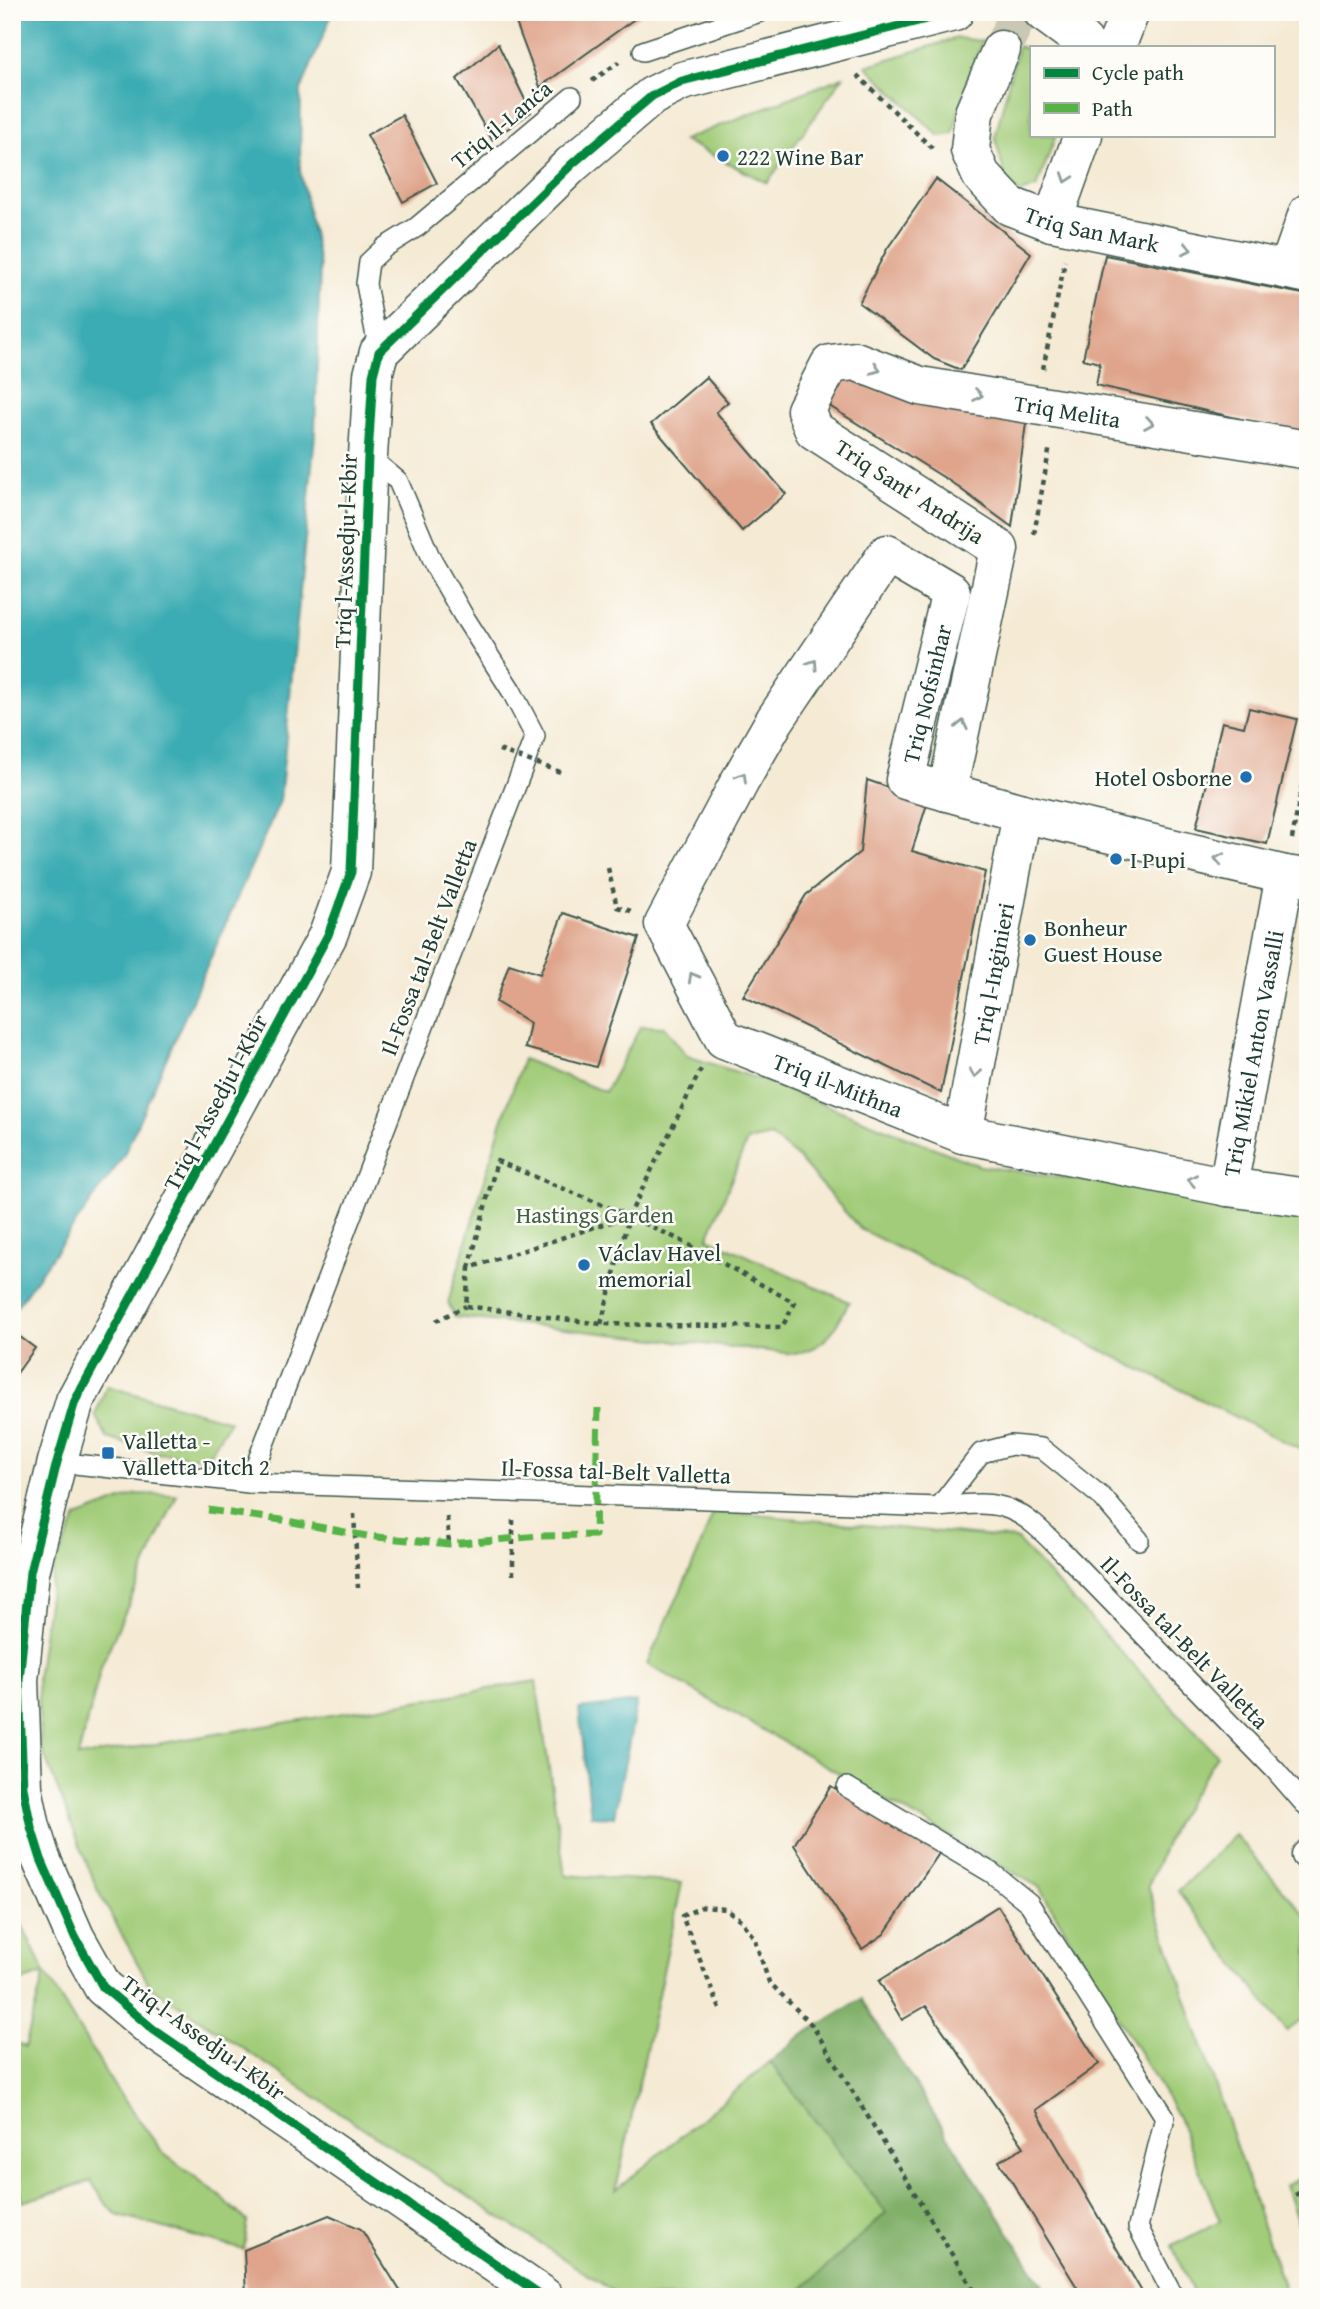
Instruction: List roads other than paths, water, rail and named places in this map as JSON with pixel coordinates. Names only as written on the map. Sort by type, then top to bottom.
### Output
[{"type":"street","points":[[379,352],[572,163],[652,96],[682,81],[954,12]]},
{"type":"street","points":[[1044,12],[1086,46]]},
{"type":"street","points":[[1116,46],[1130,12]]},
{"type":"street","name":"Triq San Mark","points":[[1001,50],[974,113],[970,150],[981,175],[1010,206],[1062,224],[1298,272]]},
{"type":"street","points":[[1062,224],[1083,136]]},
{"type":"street","points":[[1298,272],[1308,213]]},
{"type":"street","name":"Triq l-Assedju l-Kbir","points":[[379,352],[373,375],[368,456],[351,872],[328,934],[75,1401],[30,1572],[19,1680],[20,1755],[23,1788],[41,1859],[75,1937],[103,1987],[166,2038],[544,2297]]},
{"type":"street","name":"Triq Melita","points":[[830,364],[855,361],[920,386],[1308,450]]},
{"type":"street","name":"Triq Sant' Andrija","points":[[830,364],[806,410],[814,430],[999,549],[947,792]]},
{"type":"street","name":"Triq Nofsinhar","points":[[723,1039],[664,924],[775,720],[887,554],[951,592],[905,780],[1022,813],[1296,876]]},
{"type":"street","name":"Triq l-Inġinieri","points":[[964,1134],[1022,813]]},
{"type":"street","name":"Triq Mikiel Anton Vassalli","points":[[1228,1187],[1296,876]]},
{"type":"street","name":"Triq il-Mitħna","points":[[723,1039],[964,1134],[1228,1187],[1308,1198]]},
{"type":"lane","points":[[643,51],[761,12]]},
{"type":"lane","name":"Triq il-Lanċa","points":[[379,352],[366,285],[369,262],[385,247],[417,226],[572,97]]},
{"type":"lane","name":"Il-Fossa tal-Belt Valletta","points":[[249,1483],[535,736],[511,690],[431,559],[398,481],[368,456]]},
{"type":"lane","name":"Il-Fossa tal-Belt Valletta","points":[[939,1507],[981,1453],[1011,1445],[1041,1448],[1102,1498],[1139,1540]]},
{"type":"lane","name":"Il-Fossa tal-Belt Valletta","points":[[57,1462],[249,1483],[939,1507],[979,1504],[1010,1509],[1032,1523],[1068,1556],[1256,1750],[1308,1808]]},
{"type":"lane","points":[[847,1787],[992,1873],[1028,1903],[1050,1937],[1165,2117],[1138,2227],[1174,2297]]},
{"type":"water","points":[[12,12],[333,12],[301,90],[300,170],[320,267],[315,435],[280,801],[123,1157],[12,1313]]},
{"type":"water","points":[[637,1702],[614,1817],[591,1816],[579,1709]]},
{"type":"tunnel","points":[[1001,50],[1020,12]]},
{"type":"place","name":"222 Wine Bar","points":[[723,156]]},
{"type":"place","name":"Hotel Osborne","points":[[1246,777]]},
{"type":"place","name":"I Pupi","points":[[1116,859]]},
{"type":"place","name":"Bonheur Guest House","points":[[1030,940]]},
{"type":"place","name":"Václav Havel memorial","points":[[584,1265]]},
{"type":"place","name":"Valletta - Valletta Ditch 2","points":[[108,1453]]},
{"type":"park label","name":"Hastings Garden","points":[[595,1214]]}]
